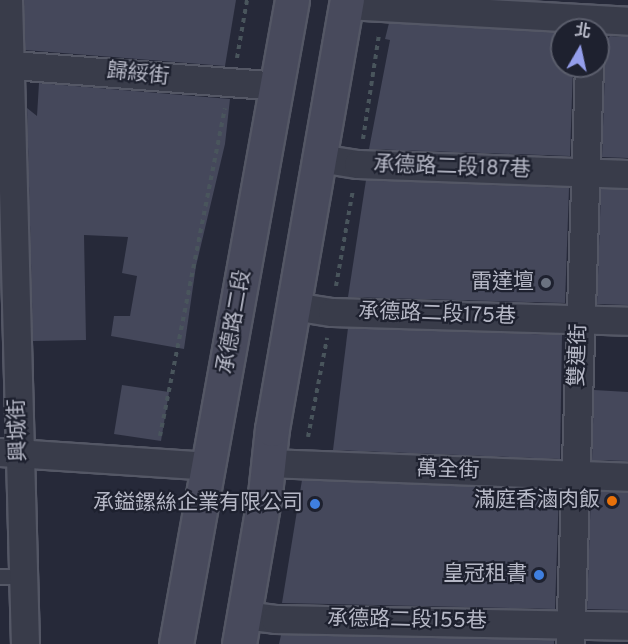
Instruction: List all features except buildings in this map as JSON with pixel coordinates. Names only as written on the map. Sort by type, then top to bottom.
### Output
[{"type":"main road","name":"承德路二段","points":[[176,644],[292,0]]},
{"type":"main road","points":[[241,629],[293,306],[346,3]]},
{"type":"street","name":"興城街","points":[[8,0],[5,63],[12,577],[25,644]]},
{"type":"street","points":[[346,3],[382,8],[505,16],[590,17],[628,21]]},
{"type":"street","name":"歸綏街","points":[[5,63],[277,86]]},
{"type":"street","name":"雙連街","points":[[570,634],[589,78]]},
{"type":"street","name":"承德路二段187巷","points":[[319,158],[358,164],[628,174]]},
{"type":"street","name":"承德路二段175巷","points":[[293,306],[332,312],[628,321]]},
{"type":"street","points":[[10,453],[209,466]]},
{"type":"street","name":"萬全街","points":[[268,463],[628,477]]},
{"type":"street","name":"承德路二段155巷","points":[[241,629],[274,619],[570,634],[628,626]]},
{"type":"path","points":[[156,442],[163,431],[227,103],[222,95],[224,83],[236,66],[247,0]]},
{"type":"path","points":[[308,437],[358,164],[382,8]]},
{"type":"place","name":"雷達壇","points":[[546,283]]},
{"type":"place","name":"滿庭香滷肉飯","points":[[612,501]]},
{"type":"place","name":"承鎰鏍絲企業有限公司","points":[[315,504]]},
{"type":"place","name":"皇冠租書","points":[[539,575]]}]
